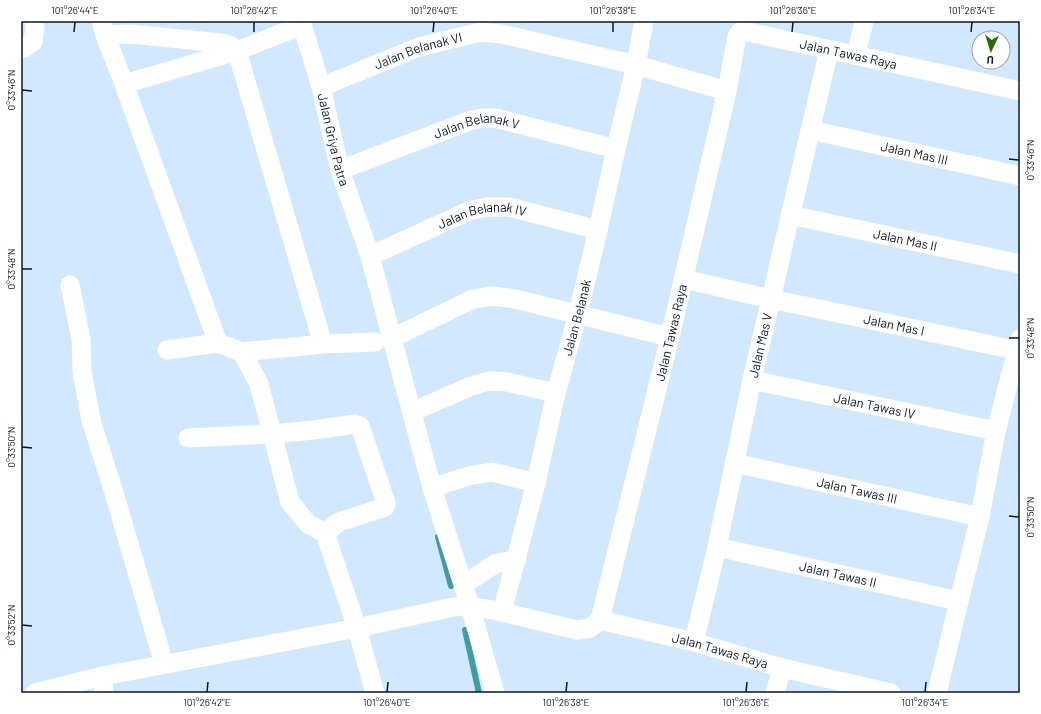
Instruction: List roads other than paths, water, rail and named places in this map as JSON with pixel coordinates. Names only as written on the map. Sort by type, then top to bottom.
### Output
[{"type":"street","points":[[21,49],[33,42],[36,28],[34,21]]},
{"type":"street","name":"Jalan Belanak","points":[[502,612],[536,483],[556,393],[578,314],[636,65],[644,21]]},
{"type":"street","points":[[856,55],[864,21]]},
{"type":"street","points":[[124,84],[237,51],[297,26]]},
{"type":"street","name":"Jalan Griya Patra","points":[[297,26],[321,87],[340,170],[370,256],[384,340],[412,412],[432,488],[497,692]]},
{"type":"street","points":[[218,343],[103,28],[128,28],[222,43],[230,45],[237,51],[323,344]]},
{"type":"street","name":"Jalan Tawas Raya","points":[[891,693],[782,668],[694,642],[600,620],[684,279],[727,91],[737,36],[740,32],[744,31],[1020,91]]},
{"type":"street","name":"Jalan Belanak VI","points":[[321,87],[419,47],[480,32],[501,34],[636,65],[727,91]]},
{"type":"street","name":"Jalan Mas V","points":[[694,642],[717,547],[752,380],[829,50]]},
{"type":"street","name":"Jalan Belanak V","points":[[340,170],[469,121],[482,118],[495,118],[616,149]]},
{"type":"street","name":"Jalan Mas III","points":[[810,130],[1020,176]]},
{"type":"street","name":"Jalan Belanak IV","points":[[370,256],[469,211],[488,207],[509,207],[598,230]]},
{"type":"street","name":"Jalan Mas II","points":[[790,215],[1020,264]]},
{"type":"street","name":"Jalan Mas I","points":[[684,279],[771,299],[1019,347]]},
{"type":"street","points":[[70,285],[81,339],[82,371],[91,420],[115,496],[164,664]]},
{"type":"street","points":[[167,350],[218,343],[242,352],[384,340],[473,299],[493,296],[515,299],[670,337]]},
{"type":"street","points":[[937,693],[980,517],[996,431],[1019,347]]},
{"type":"street","points":[[242,352],[259,384],[290,502],[308,524],[324,533],[357,628],[375,693]]},
{"type":"street","name":"Jalan Tawas IV","points":[[752,380],[996,431]]},
{"type":"street","points":[[412,412],[469,387],[488,381],[507,382],[556,393]]},
{"type":"street","points":[[188,438],[272,434],[355,424],[360,426],[386,503],[385,507],[340,522],[324,533]]},
{"type":"street","name":"Jalan Tawas III","points":[[734,463],[980,517]]},
{"type":"street","points":[[432,488],[468,476],[492,472],[536,483]]},
{"type":"street","name":"Jalan Tawas II","points":[[717,547],[959,601]]},
{"type":"street","points":[[463,585],[495,564],[516,558]]},
{"type":"street","points":[[35,693],[103,684],[164,664],[357,628],[453,607],[470,606],[577,630],[590,628],[600,620]]},
{"type":"street","points":[[775,693],[782,668]]},
{"type":"waterway","points":[[438,537],[451,586]]},
{"type":"waterway","points":[[465,630],[479,693]]}]
